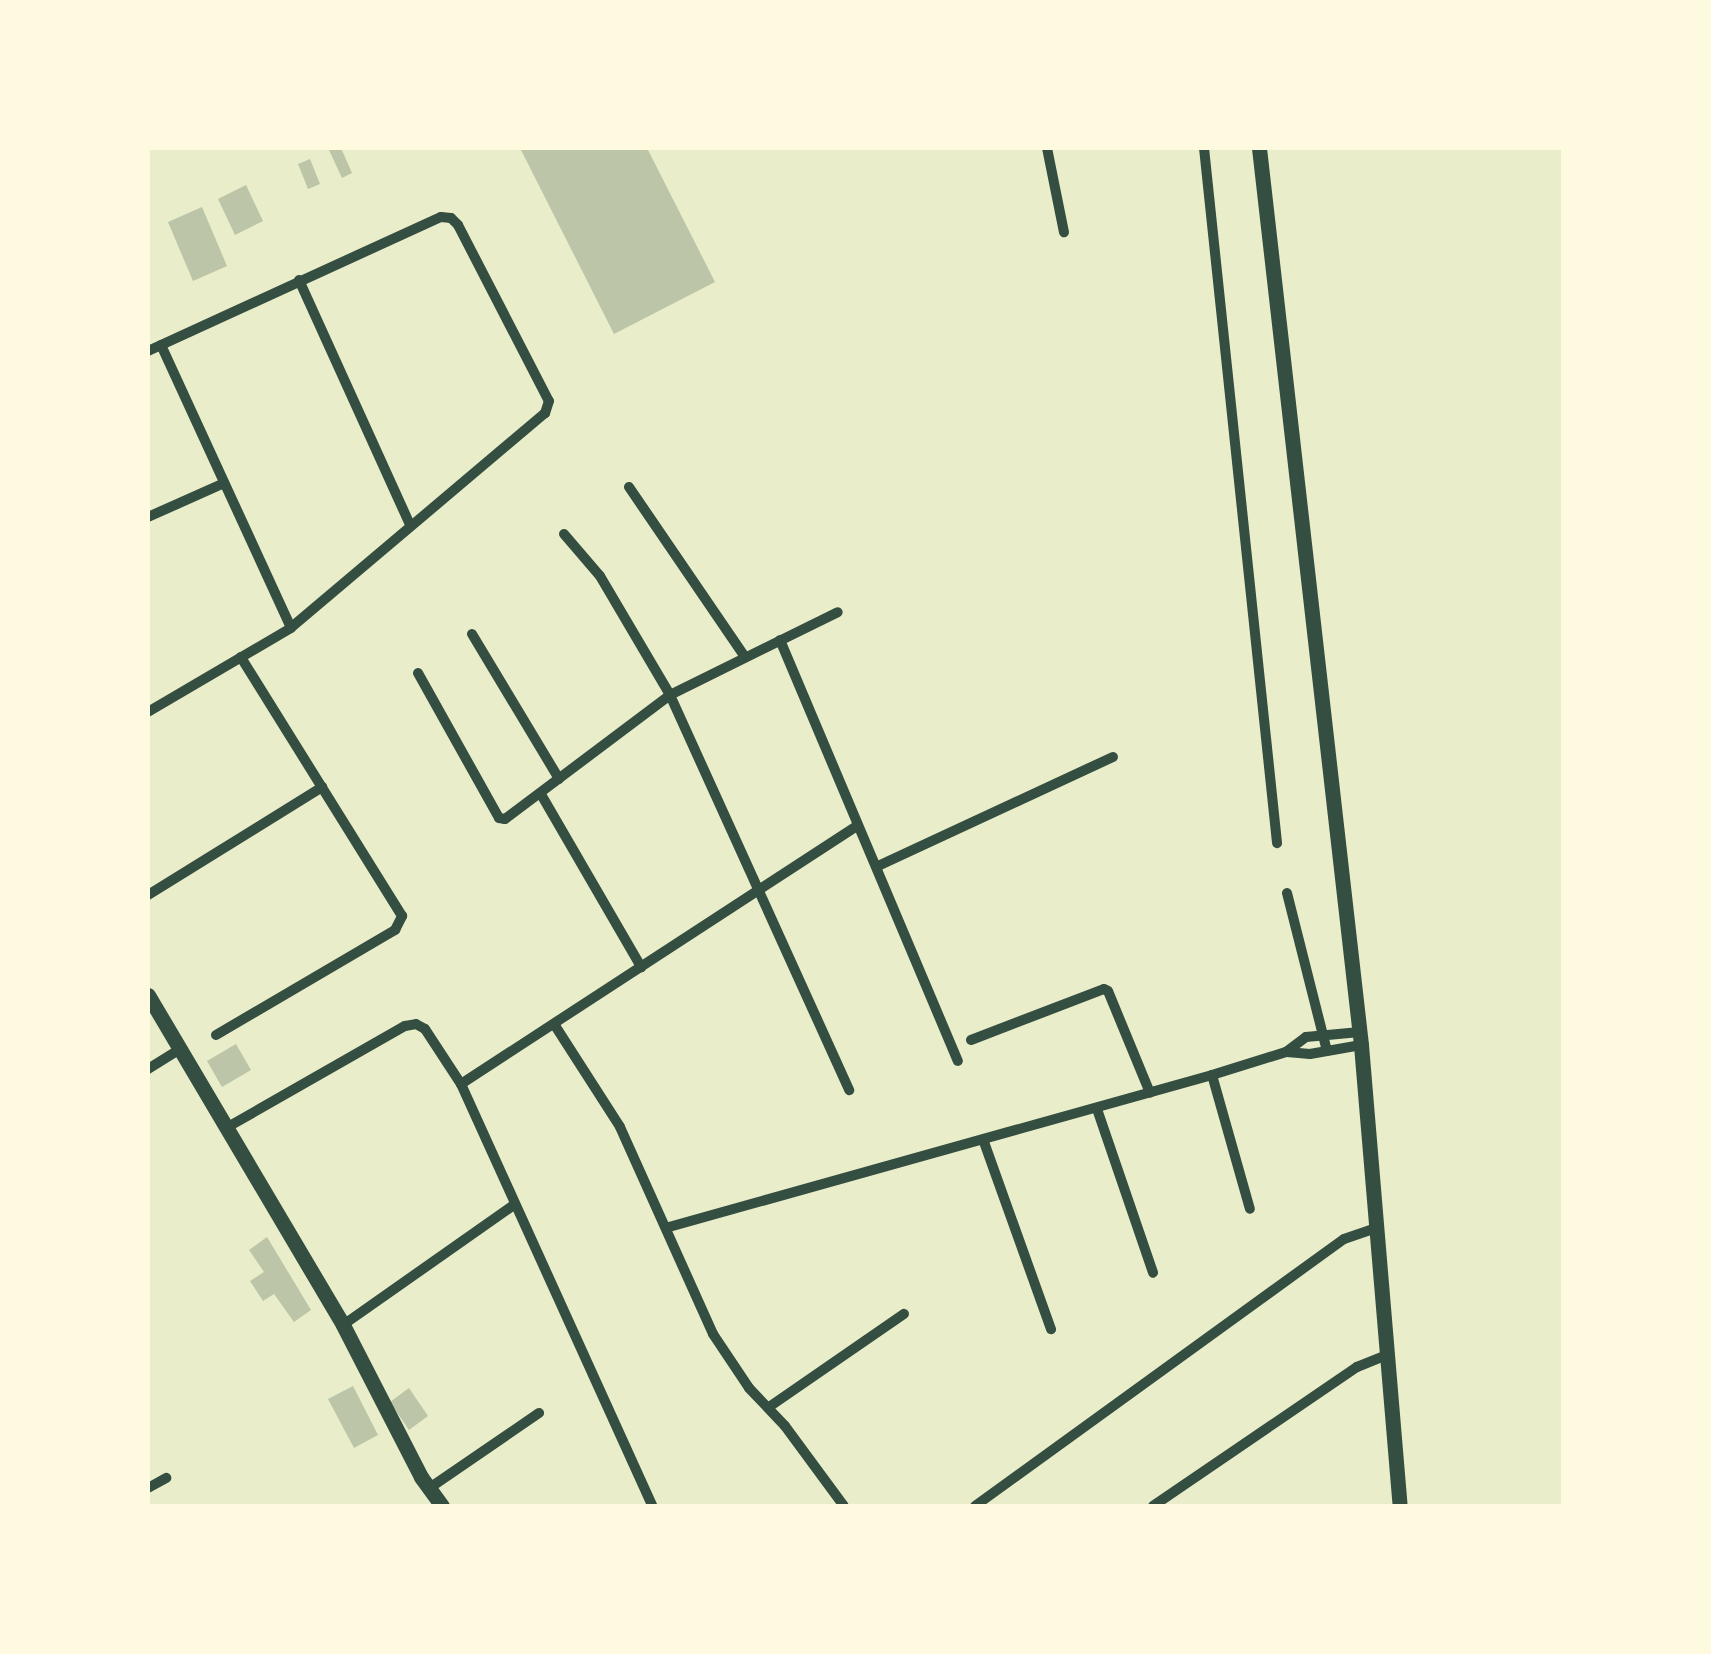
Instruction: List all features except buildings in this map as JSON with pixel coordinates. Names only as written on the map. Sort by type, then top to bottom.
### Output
[{"type":"street","points":[[1047,148],[1064,232]]},
{"type":"street","points":[[1204,148],[1276,842]]},
{"type":"street","points":[[1258,148],[1360,1039],[1400,1506]]},
{"type":"street","points":[[148,351],[441,217],[451,218],[458,224],[540,384],[548,409],[292,628],[148,712]]},
{"type":"street","points":[[299,280],[410,525]]},
{"type":"street","points":[[161,345],[222,484],[292,628]]},
{"type":"street","points":[[148,517],[222,484]]},
{"type":"street","points":[[629,487],[744,658]]},
{"type":"street","points":[[564,534],[600,576],[670,695],[849,1090]]},
{"type":"street","points":[[418,672],[499,818],[504,819],[542,796],[670,695],[838,612]]},
{"type":"street","points":[[472,634],[559,779]]},
{"type":"street","points":[[780,640],[958,1061]]},
{"type":"street","points":[[216,1035],[400,924],[402,916],[241,658]]},
{"type":"street","points":[[878,866],[1112,757]]},
{"type":"street","points":[[148,895],[322,788]]},
{"type":"street","points":[[542,796],[642,967]]},
{"type":"street","points":[[461,1084],[857,826]]},
{"type":"street","points":[[1286,893],[1327,1051]]},
{"type":"street","points":[[970,1040],[1104,989],[1150,1093]]},
{"type":"street","points":[[148,996],[343,1326],[421,1477],[442,1506]]},
{"type":"street","points":[[226,1128],[405,1026],[416,1024],[425,1029],[461,1084],[652,1506]]},
{"type":"street","points":[[554,1024],[620,1127],[669,1227],[713,1334],[749,1388],[770,1407],[844,1506]]},
{"type":"street","points":[[1286,1052],[1306,1037],[1360,1039]]},
{"type":"street","points":[[669,1227],[1097,1110],[1286,1052],[1327,1051],[1360,1039]]},
{"type":"street","points":[[148,1069],[178,1050]]},
{"type":"street","points":[[1212,1075],[1250,1209]]},
{"type":"street","points":[[1097,1110],[1153,1273]]},
{"type":"street","points":[[984,1142],[1051,1329]]},
{"type":"street","points":[[343,1326],[514,1205]]},
{"type":"street","points":[[975,1506],[1344,1240],[1378,1228]]},
{"type":"street","points":[[770,1407],[904,1314]]},
{"type":"street","points":[[1153,1506],[1357,1367],[1389,1354]]},
{"type":"street","points":[[431,1487],[539,1413]]},
{"type":"street","points":[[148,1488],[166,1478]]},
{"type":"street","points":[[1174,1493],[1182,1506]]}]
